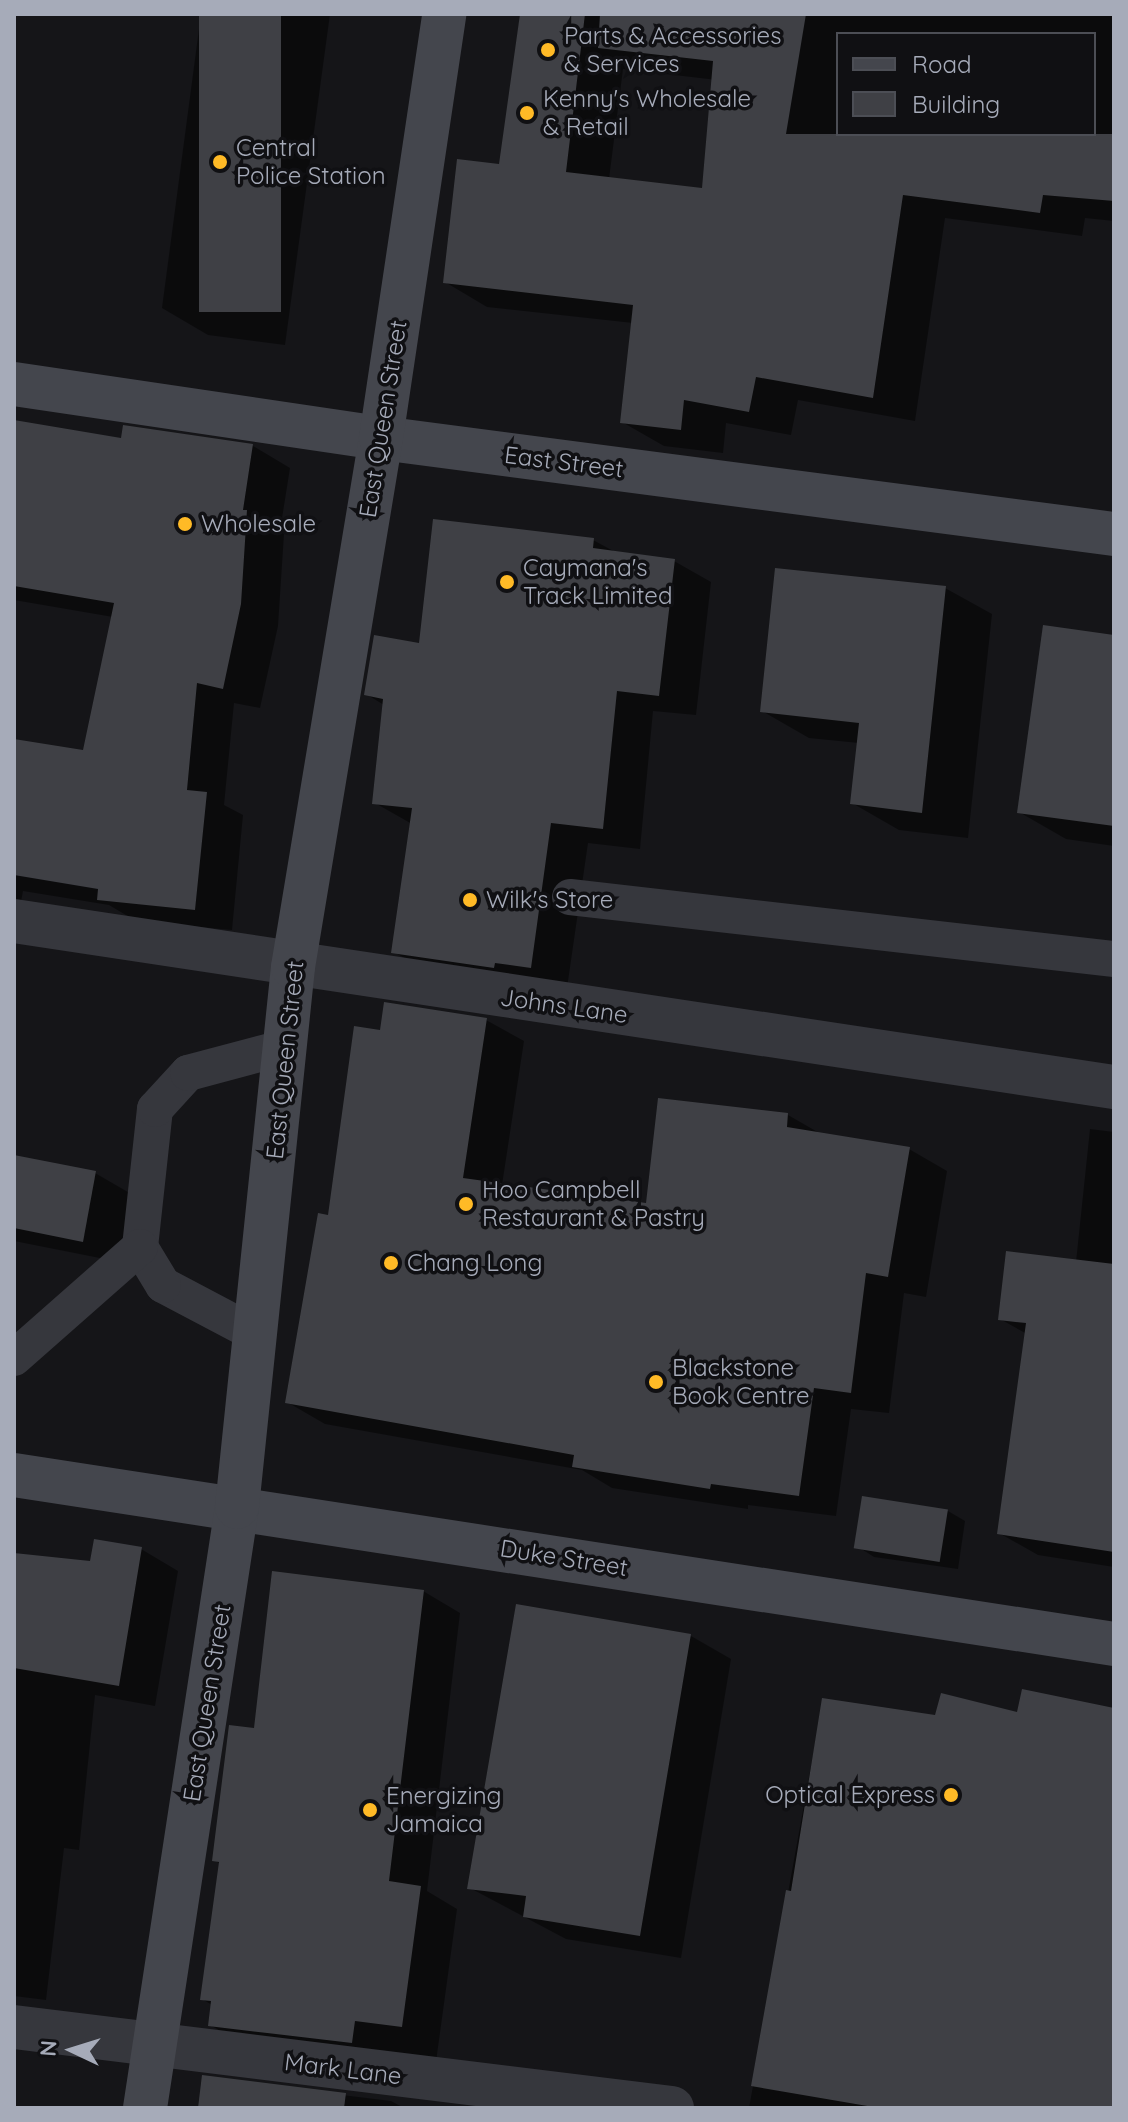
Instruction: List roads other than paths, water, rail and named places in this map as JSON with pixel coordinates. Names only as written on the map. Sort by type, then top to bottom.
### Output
[{"type":"main road","name":"East Queen Street","points":[[145,2108],[237,1507],[293,967],[381,438],[444,14]]},
{"type":"main road","name":"East Street","points":[[14,384],[381,438],[1114,534]]},
{"type":"main road","name":"Duke Street","points":[[14,1475],[1114,1644]]},
{"type":"street","name":"Johns Lane","points":[[14,921],[293,967],[1114,1087]]},
{"type":"street","name":"Mark Lane","points":[[14,2027],[672,2108]]},
{"type":"lane","points":[[570,897],[1114,959]]},
{"type":"lane","points":[[256,1334],[163,1285],[140,1247],[155,1109],[188,1073],[286,1047]]},
{"type":"lane","points":[[14,1358],[140,1247]]},
{"type":"place","name":"Parts & Accessories & Services","points":[[548,50]]},
{"type":"place","name":"Kenny's Wholesale & Retail","points":[[527,113]]},
{"type":"place","name":"Central Police Station","points":[[220,162]]},
{"type":"place","name":"Wholesale","points":[[185,524]]},
{"type":"place","name":"Caymana's Track Limited","points":[[507,582]]},
{"type":"place","name":"Wilk's Store","points":[[470,900]]},
{"type":"place","name":"Hoo Campbell Restaurant & Pastry","points":[[466,1204]]},
{"type":"place","name":"Chang Long","points":[[391,1263]]},
{"type":"place","name":"Blackstone Book Centre","points":[[656,1382]]},
{"type":"place","name":"Optical Express","points":[[951,1795]]},
{"type":"place","name":"Energizing Jamaica","points":[[370,1810]]}]
